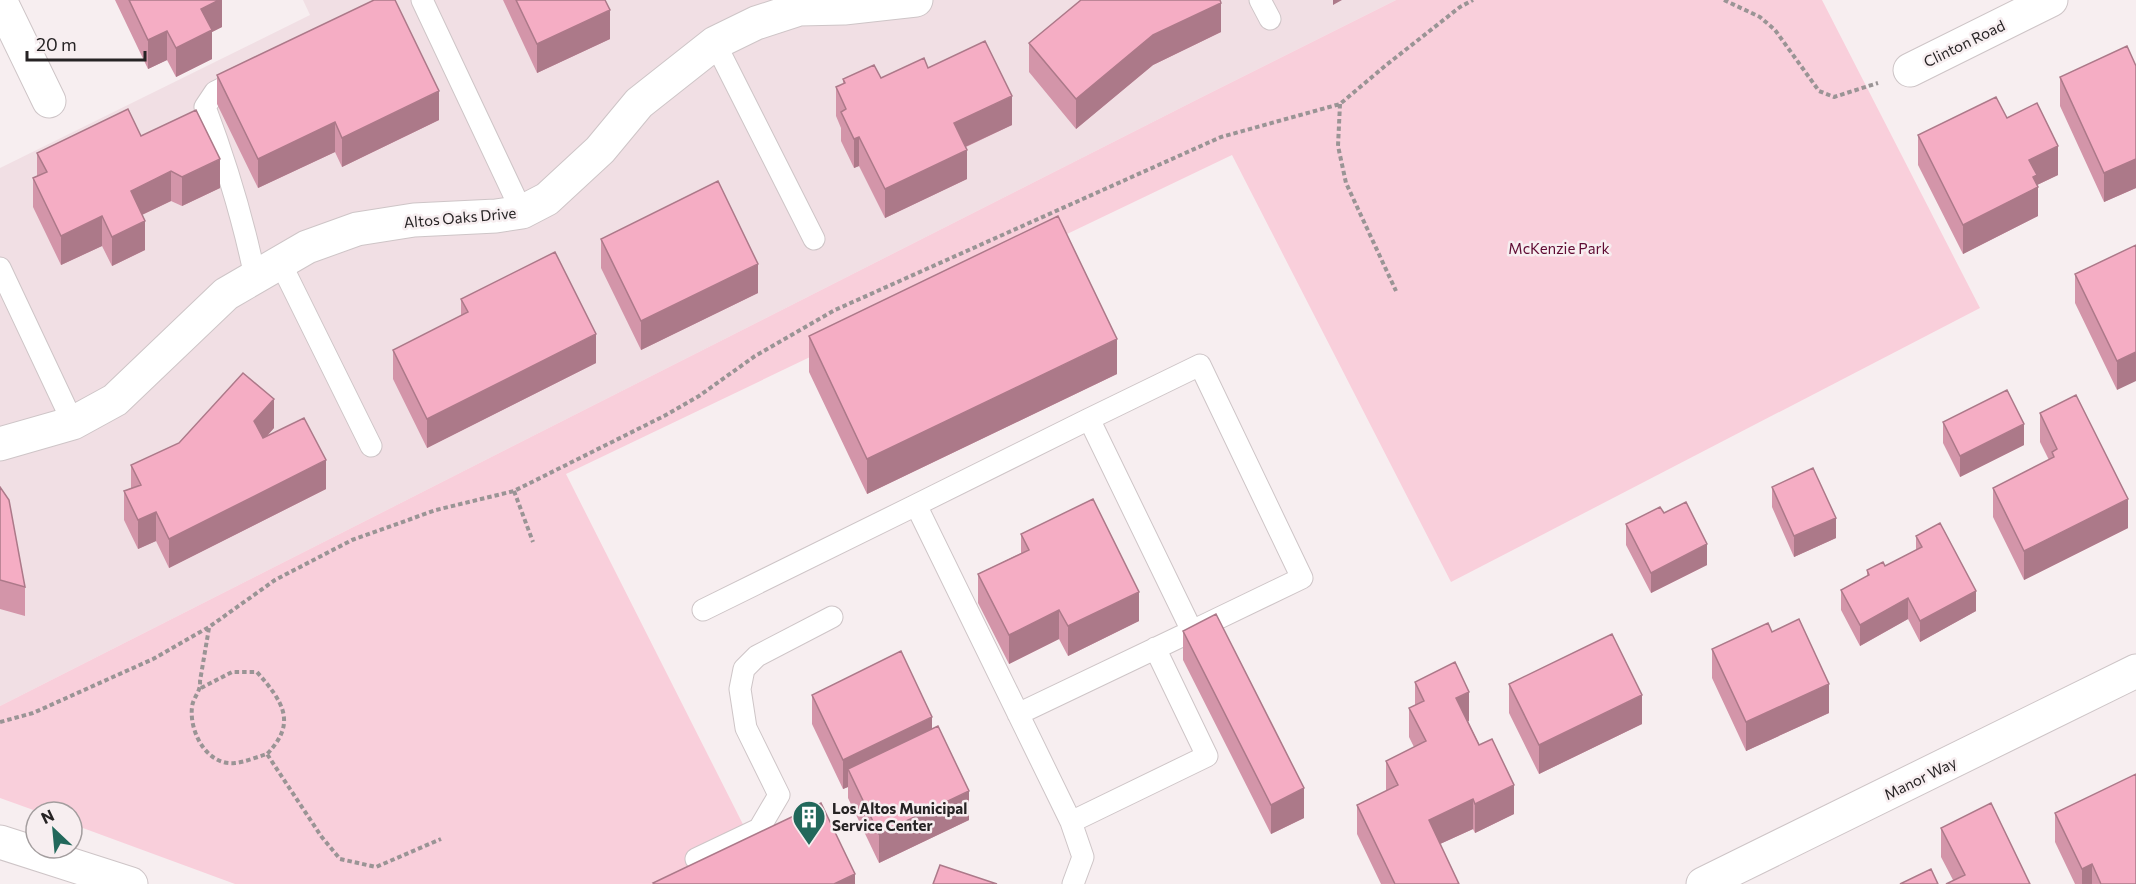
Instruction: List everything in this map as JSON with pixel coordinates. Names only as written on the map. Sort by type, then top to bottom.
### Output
[{"type":"street","points":[[0,0],[49,101]]},
{"type":"street","name":"Altos Oaks Drive","points":[[0,444],[74,423],[115,400],[226,294],[307,246],[357,229],[414,220],[496,216],[522,212],[547,199],[600,150],[639,103],[715,43],[756,23],[799,9],[844,8],[916,0]]},
{"type":"street","name":"Clinton Road","points":[[1910,70],[2051,0]]},
{"type":"street","name":"Manor Way","points":[[1703,884],[2136,671]]},
{"type":"street","points":[[0,842],[131,884]]},
{"type":"lane","points":[[422,0],[522,212]]},
{"type":"lane","points":[[1260,0],[1270,19]]},
{"type":"lane","points":[[715,43],[814,239]]},
{"type":"lane","points":[[256,71],[215,92],[205,107],[225,162],[246,233],[371,446]]},
{"type":"lane","points":[[0,268],[74,423]]},
{"type":"lane","points":[[703,610],[1200,365],[1302,579],[1018,714]]},
{"type":"lane","points":[[1089,419],[1192,631]]},
{"type":"lane","points":[[916,505],[1071,822],[1083,856],[1073,884]]},
{"type":"lane","points":[[696,859],[759,829],[779,795],[746,728],[740,689],[744,669],[757,656],[832,617]]},
{"type":"lane","points":[[1071,822],[1207,756],[1155,648]]},
{"type":"path","points":[[0,722],[33,713],[135,667],[209,627],[275,580],[352,540],[435,510],[514,491],[664,416],[699,396],[755,356],[835,310],[1221,137],[1340,104],[1384,66],[1460,7],[1473,0]]},
{"type":"path","points":[[1724,0],[1760,17],[1775,30],[1819,91],[1827,96],[1834,97],[1860,90],[1910,70]]},
{"type":"path","points":[[1340,104],[1338,146],[1346,183],[1396,291]]},
{"type":"path","points":[[514,491],[533,542]]},
{"type":"path","points":[[201,688],[200,681],[209,627]]},
{"type":"path","points":[[232,672],[257,672],[277,695],[285,723],[279,742],[267,754],[233,764],[213,759],[195,736],[191,706],[201,688],[232,672]]},
{"type":"path","points":[[267,754],[321,836],[340,859],[376,867],[441,839]]},
{"type":"shaded area","points":[[303,0],[1396,0],[0,706],[0,168],[310,15]]},
{"type":"green space","name":"McKenzie Park","points":[[1396,0],[1822,0],[1980,308],[1451,582],[1232,155],[566,474],[761,860],[710,884],[235,884],[84,828],[84,800],[24,800],[24,807],[0,798],[0,706]]},
{"type":"building","points":[[129,0],[219,0],[201,9],[212,30],[176,48],[167,31],[148,40]]},
{"type":"building","points":[[374,0],[395,0],[439,91],[342,138],[335,122],[258,159],[217,75]]},
{"type":"building","points":[[516,0],[605,0],[610,10],[537,44]]},
{"type":"building","points":[[1081,0],[1220,0],[1221,3],[1153,35],[1076,99],[1029,43]]},
{"type":"building","points":[[985,41],[1012,96],[954,123],[967,150],[885,189],[859,137],[854,139],[841,112],[846,109],[836,87],[845,83],[843,79],[874,65],[881,78],[924,58],[928,68]]},
{"type":"building","points":[[2127,46],[2136,66],[2136,159],[2104,173],[2060,77]]},
{"type":"building","points":[[1996,97],[2007,118],[2037,103],[2058,146],[2029,160],[2037,175],[2033,177],[2038,187],[1963,225],[1918,135]]},
{"type":"building","points":[[128,109],[141,136],[196,110],[220,159],[182,177],[171,171],[131,191],[145,221],[112,237],[102,216],[61,236],[33,178],[47,172],[37,153]]},
{"type":"building","points":[[718,181],[758,264],[641,321],[601,239]]},
{"type":"building","points":[[1058,216],[1117,339],[867,459],[809,336]]},
{"type":"building","points":[[2136,245],[2136,352],[2117,361],[2075,274]]},
{"type":"building","points":[[555,252],[596,334],[427,419],[393,350],[468,312],[461,299]]},
{"type":"building","points":[[243,373],[274,399],[254,421],[263,438],[304,418],[326,460],[169,539],[156,512],[138,520],[124,491],[141,485],[131,465],[179,443]]},
{"type":"building","points":[[2007,390],[2024,424],[1960,456],[1943,422]]},
{"type":"building","points":[[2076,395],[2128,499],[2024,551],[1993,488],[2054,457],[2052,452],[2057,449],[2040,413]]},
{"type":"building","points":[[1813,468],[1836,518],[1794,536],[1772,487]]},
{"type":"building","points":[[0,487],[9,500],[25,587],[0,580]]},
{"type":"building","points":[[1093,499],[1139,592],[1068,626],[1059,610],[1009,635],[978,574],[1029,550],[1021,534]]},
{"type":"building","points":[[1686,502],[1707,544],[1651,573],[1626,524],[1660,507],[1664,513]]},
{"type":"building","points":[[1940,523],[1976,591],[1920,621],[1908,598],[1860,625],[1841,590],[1869,575],[1867,570],[1883,562],[1885,566],[1922,547],[1916,536]]},
{"type":"building","points":[[1216,614],[1304,788],[1271,805],[1183,631]]},
{"type":"building","points":[[1799,619],[1829,684],[1746,722],[1712,649],[1768,623],[1772,632]]},
{"type":"building","points":[[1612,634],[1642,695],[1539,745],[1509,684]]},
{"type":"building","points":[[901,651],[932,717],[843,760],[812,695]]},
{"type":"building","points":[[1455,662],[1469,692],[1456,698],[1479,745],[1492,739],[1514,785],[1475,804],[1473,799],[1429,820],[1459,884],[1395,884],[1357,805],[1398,785],[1386,761],[1426,741],[1409,708],[1424,701],[1415,682]]},
{"type":"building","points":[[938,726],[969,791],[879,834],[848,769]]},
{"type":"building","points":[[2136,774],[2136,884],[2101,884],[2092,864],[2082,869],[2055,813]]},
{"type":"building","points":[[821,803],[855,874],[834,884],[653,883]]},
{"type":"building","points":[[1991,803],[2030,884],[1946,884],[1965,875],[1941,828]]},
{"type":"building","points":[[940,865],[997,884],[933,884]]},
{"type":"building","points":[[1931,869],[1938,884],[1900,884]]},
{"type":"place","name":"Los Altos Municipal Service Center","points":[[809,846]]}]
